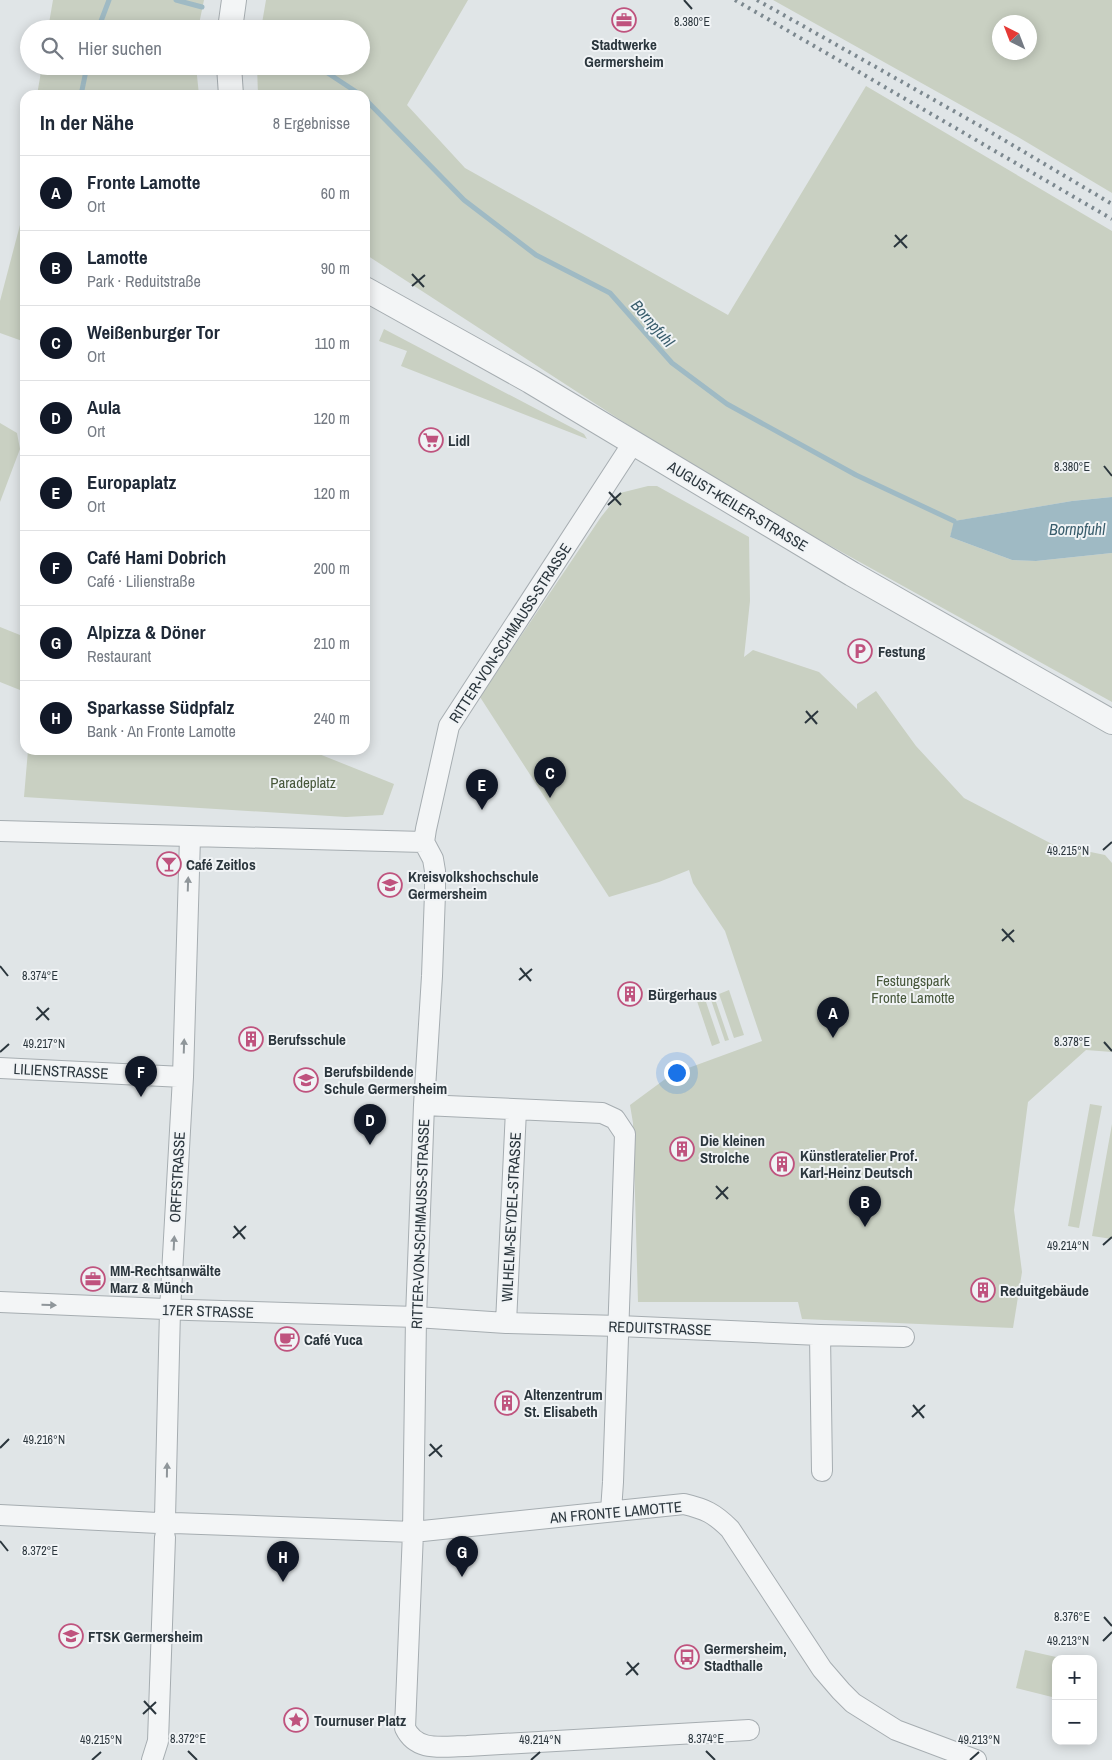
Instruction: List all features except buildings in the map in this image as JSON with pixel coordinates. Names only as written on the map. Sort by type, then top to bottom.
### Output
[{"type":"street","points":[[231,20],[234,0]]},
{"type":"street","points":[[230,75],[231,90]]},
{"type":"street","name":"AUGUST-KEILER-STRASSE","points":[[370,292],[522,376],[852,574],[1112,722]]},
{"type":"street","name":"RITTER-VON-SCHMAUSS-STRASSE","points":[[633,443],[449,726],[426,829],[424,842],[433,859],[435,871],[416,1317],[413,1532],[405,1728],[409,1735],[420,1744],[428,1746],[467,1746],[750,1730]]},
{"type":"street","points":[[0,831],[424,842]]},
{"type":"street","name":"ORFFSTRASSE","points":[[152,1760],[158,1741],[166,1525],[170,1310],[183,1077],[190,836]]},
{"type":"street","name":"LILIENSTRASSE","points":[[0,1068],[183,1077]]},
{"type":"street","points":[[424,1105],[602,1113],[615,1118],[625,1134],[619,1326],[610,1512]]},
{"type":"street","name":"WILHELM-SEYDEL-STRASSE","points":[[506,1323],[516,1110]]},
{"type":"street","name":"17ER STRASSE","points":[[0,1302],[170,1310],[416,1317]]},
{"type":"street","name":"REDUITSTRASSE","points":[[416,1317],[506,1323],[904,1337]]},
{"type":"street","points":[[820,1335],[822,1471]]},
{"type":"street","name":"AN FRONTE LAMOTTE","points":[[0,1516],[166,1525],[413,1532],[684,1504],[710,1512],[730,1529],[822,1669],[847,1697],[875,1718],[896,1730],[976,1760]]},
{"type":"green space","points":[[53,0],[204,0],[200,20],[50,20]]},
{"type":"green space","points":[[266,0],[468,0],[407,105],[465,168],[728,315],[866,86],[1112,231],[1112,497],[1072,501],[955,521],[950,537],[1012,560],[1036,561],[1112,553],[1112,702],[719,484],[370,257],[370,90],[258,90],[257,75],[370,75],[370,20],[263,20]]},
{"type":"green space","points":[[773,0],[1112,0],[1112,193],[1018,137]]},
{"type":"green space","points":[[40,75],[197,75],[198,90],[38,90]]},
{"type":"green space","points":[[20,225],[20,340],[0,333],[0,301]]},
{"type":"green space","points":[[384,329],[584,434],[587,439],[401,366],[407,351],[379,341]]},
{"type":"green space","points":[[0,423],[17,433],[20,449],[0,502]]},
{"type":"green space","name":"Festungspark Fronte Lamotte","points":[[648,486],[657,486],[749,537],[750,601],[744,657],[753,650],[819,672],[857,709],[857,704],[876,691],[916,746],[964,798],[1052,844],[1105,855],[1112,863],[1112,1052],[1086,1050],[1028,1102],[1014,1210],[1022,1272],[1013,1328],[802,1319],[798,1302],[638,1302],[633,1123],[630,1105],[672,1074],[762,1041],[725,931],[693,883],[689,870],[659,882],[609,897],[480,697],[601,517],[620,493]]},
{"type":"green space","points":[[0,627],[20,635],[20,690],[0,682]]},
{"type":"green space","name":"Paradeplatz","points":[[28,755],[322,755],[394,784],[383,815],[346,817],[24,797]]},
{"type":"green space","points":[[729,990],[744,1035],[734,1038],[719,994]]},
{"type":"green space","points":[[714,996],[729,1040],[725,1041],[710,997]]},
{"type":"green space","points":[[705,999],[720,1043],[712,1046],[697,1001]]},
{"type":"green space","points":[[1090,1104],[1102,1106],[1079,1228],[1068,1226]]},
{"type":"green space","points":[[1112,1124],[1112,1239],[1092,1236]]},
{"type":"green space","points":[[1025,1650],[1052,1656],[1052,1697],[1016,1688]]},
{"type":"water","name":"Bornpfuhl","points":[[1112,497],[1112,553],[1036,561],[1012,560],[950,537],[954,521],[1072,501]]},
{"type":"waterway","points":[[101,20],[109,0]]},
{"type":"waterway","name":"Bornpfuhl","points":[[176,0],[202,7]]},
{"type":"waterway","points":[[82,90],[85,75]]},
{"type":"waterway","name":"Bornpfuhl","points":[[331,75],[353,90]]},
{"type":"waterway","name":"Bornpfuhl","points":[[370,104],[464,200],[536,255],[610,293],[672,363],[727,404],[856,475],[954,521]]},
{"type":"railway","points":[[735,0],[1112,219]]},
{"type":"railway","points":[[757,0],[982,127],[1112,204]]},
{"type":"place","name":"Stadtwerke Germersheim","points":[[624,20]]},
{"type":"place","name":"Lidl","points":[[431,440]]},
{"type":"place","name":"Festung","points":[[860,651]]},
{"type":"place","name":"Weißenburger Tor","points":[[550,798]]},
{"type":"place","name":"Europaplatz","points":[[482,810]]},
{"type":"place","name":"Café Zeitlos","points":[[169,864]]},
{"type":"place","name":"Kreisvolkshochschule Germersheim","points":[[390,885]]},
{"type":"place","name":"Bürgerhaus","points":[[630,994]]},
{"type":"place","name":"Fronte Lamotte","points":[[833,1038]]},
{"type":"place","name":"Berufsschule","points":[[251,1039]]},
{"type":"place","name":"Berufsbildende Schule Germersheim","points":[[306,1080]]},
{"type":"place","name":"Café Hami Dobrich","points":[[141,1097]]},
{"type":"place","name":"Aula","points":[[370,1145]]},
{"type":"place","name":"Die kleinen Strolche","points":[[682,1149]]},
{"type":"place","name":"Künstleratelier Prof. Karl-Heinz Deutsch","points":[[782,1164]]},
{"type":"place","name":"Lamotte","points":[[865,1227]]},
{"type":"place","name":"MM-Rechtsanwälte Marz & Münch","points":[[93,1279]]},
{"type":"place","name":"Reduitgebäude","points":[[983,1290]]},
{"type":"place","name":"Café Yuca","points":[[287,1339]]},
{"type":"place","name":"Altenzentrum St. Elisabeth","points":[[507,1403]]},
{"type":"place","name":"Alpizza & Döner","points":[[462,1577]]},
{"type":"place","name":"Sparkasse Südpfalz","points":[[283,1582]]},
{"type":"place","name":"FTSK Germersheim","points":[[71,1636]]},
{"type":"place","name":"Germersheim, Stadthalle","points":[[687,1657]]},
{"type":"place","name":"Tournuser Platz","points":[[296,1720]]}]
